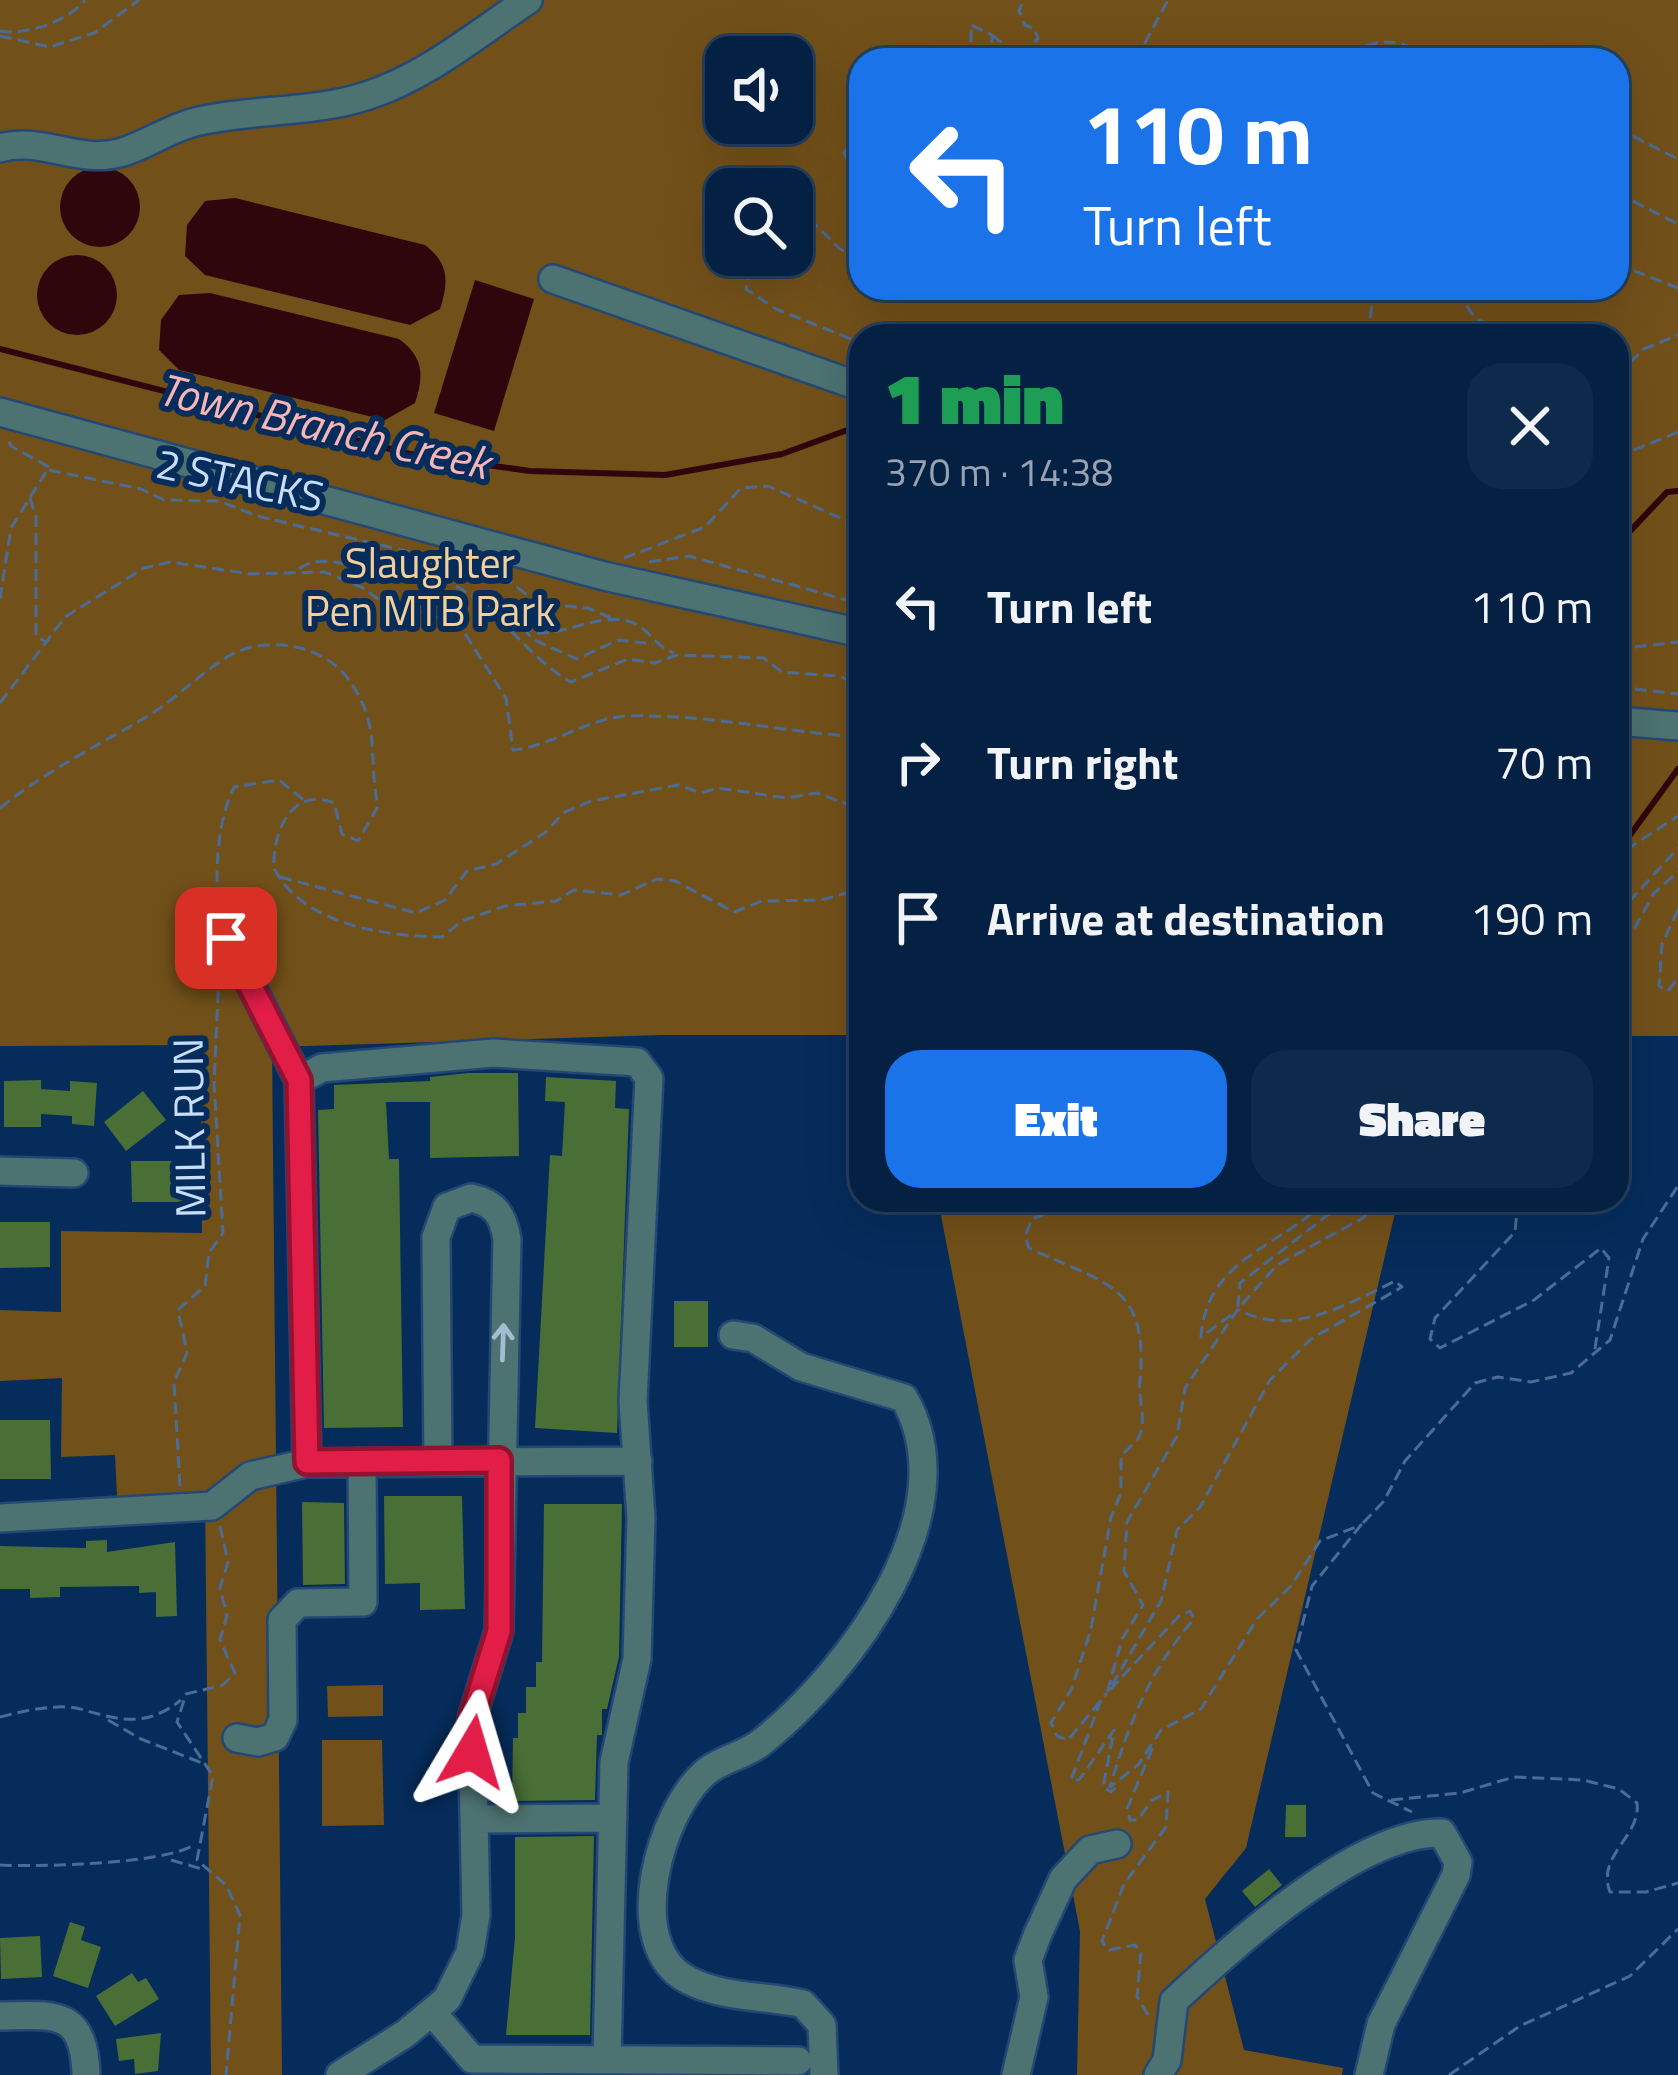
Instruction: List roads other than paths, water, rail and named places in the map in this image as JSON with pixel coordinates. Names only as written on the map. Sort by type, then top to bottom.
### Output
[{"type":"street","points":[[0,148],[19,142],[86,154],[119,153],[148,136],[197,122],[368,96],[439,60],[527,0]]},
{"type":"street","points":[[553,279],[849,383]]},
{"type":"street","points":[[1,418],[604,576],[849,630]]},
{"type":"street","points":[[1629,722],[1678,726]]},
{"type":"street","points":[[226,938],[299,1080],[307,1462]]},
{"type":"street","points":[[299,1080],[322,1068],[447,1055],[637,1062],[649,1078],[633,1401],[638,1461],[637,1658],[618,1726],[607,2059]]},
{"type":"street","points":[[0,1171],[74,1173]]},
{"type":"street","points":[[340,2075],[447,1999],[470,1952],[476,1915],[472,1718],[499,1631],[507,1239],[504,1221],[494,1205],[471,1198],[447,1207],[436,1237],[438,1462]]},
{"type":"street","points":[[734,1335],[753,1338],[801,1367],[904,1398],[921,1428],[923,1476],[911,1529],[862,1639],[818,1692],[759,1745],[707,1772],[671,1815],[656,1859],[654,1912],[662,1954],[683,1978],[724,1994],[803,2005],[822,2025],[824,2075]]},
{"type":"street","points":[[0,1518],[212,1506],[250,1476],[307,1462],[638,1461]]},
{"type":"street","points":[[236,1738],[258,1742],[275,1737],[283,1720],[282,1620],[289,1608],[298,1603],[363,1602],[362,1462]]},
{"type":"street","points":[[474,1819],[613,1818]]},
{"type":"street","points":[[1158,2075],[1169,2043],[1174,2001],[1254,1932],[1384,1846],[1423,1832],[1442,1833],[1458,1862],[1456,1875],[1381,2024],[1369,2075]]},
{"type":"street","points":[[1016,2075],[1034,1997],[1028,1960],[1036,1936],[1063,1879],[1090,1850],[1117,1844]]},
{"type":"street","points":[[432,2012],[472,2059],[798,2061]]},
{"type":"street","points":[[0,2016],[55,2014],[76,2028],[85,2048],[86,2075]]},
{"type":"waterway","name":"Town Branch Creek","points":[[0,349],[410,454],[530,471],[665,475],[782,454],[849,429]]},
{"type":"waterway","name":"Town Branch Creek","points":[[1629,532],[1667,492],[1678,491]]},
{"type":"waterway","points":[[1629,836],[1678,769]]},
{"type":"park label","name":"Slaughter Pen MTB Park","points":[[430,587]]}]
